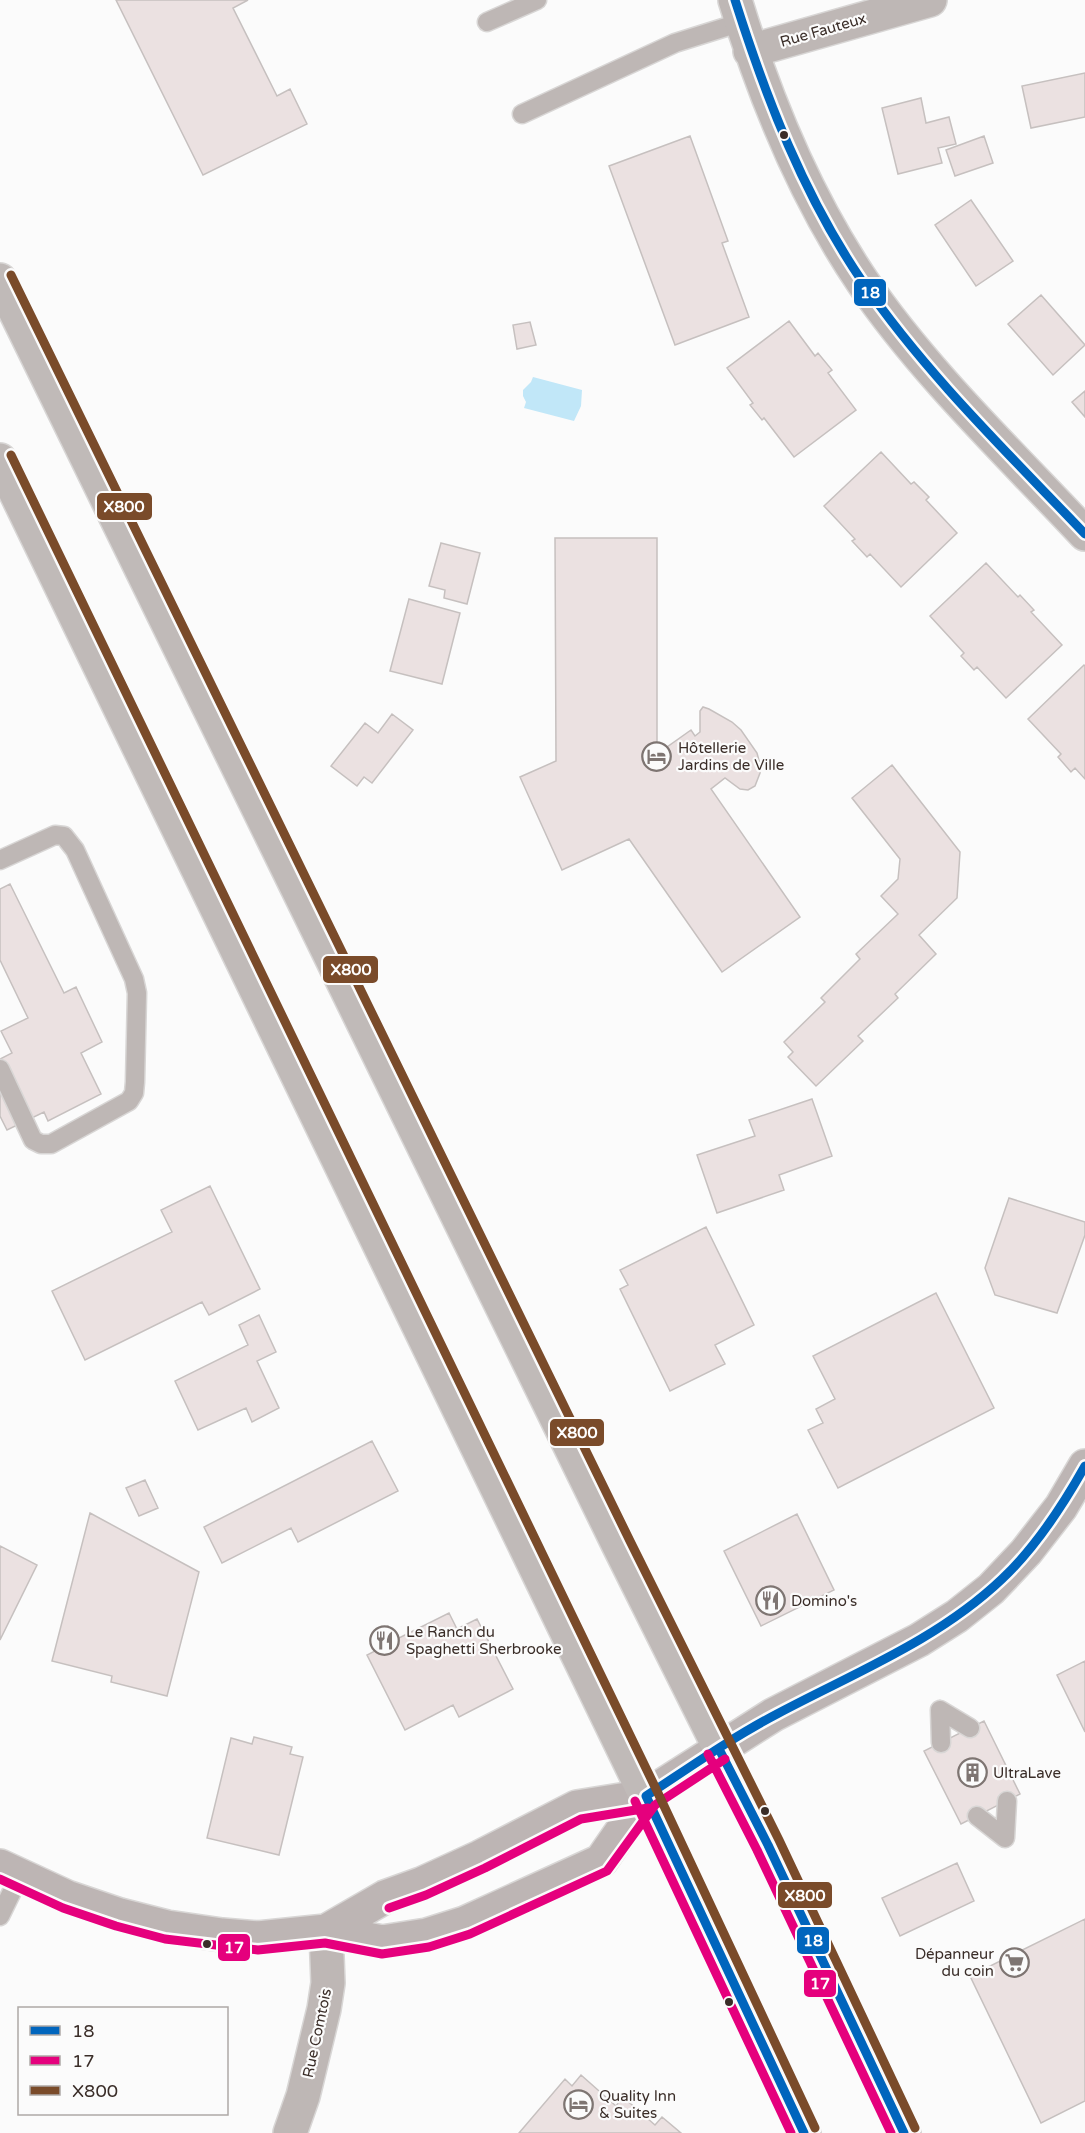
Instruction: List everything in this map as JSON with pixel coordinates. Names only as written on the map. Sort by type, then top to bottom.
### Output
[{"type":"main road","points":[[0,280],[768,1845],[904,2133]]},
{"type":"main road","points":[[0,460],[646,1796],[804,2133]]},
{"type":"street","name":"Rue Fauteux","points":[[742,24],[930,0]]},
{"type":"street","points":[[742,24],[778,124],[804,180],[862,282],[943,381],[1085,534]]},
{"type":"street","points":[[10,1870],[67,1897],[120,1915],[189,1931],[258,1938],[326,1931],[382,1942],[427,1935],[465,1923],[601,1861],[646,1796],[773,1715],[919,1640],[957,1616],[991,1589],[1026,1552],[1061,1507],[1085,1466]]},
{"type":"street","points":[[326,1931],[385,1898],[480,1857],[577,1807],[646,1796]]},
{"type":"street","name":"Rue Comtois","points":[[290,2133],[303,2096],[324,2009],[328,1983],[326,1931]]},
{"type":"lane","points":[[487,22],[537,0]]},
{"type":"lane","points":[[522,114],[675,43],[742,24]]},
{"type":"lane","points":[[0,860],[55,835],[64,836],[75,850],[134,979],[137,993],[135,1082],[134,1093],[129,1101],[51,1144],[40,1144],[33,1140],[0,1069]]},
{"type":"lane","points":[[941,1743],[940,1710],[970,1728]]},
{"type":"lane","points":[[977,1816],[1005,1838],[1007,1801]]},
{"type":"lane","points":[[0,1916],[10,1870]]},
{"type":"water","points":[[533,377],[582,390],[581,406],[574,421],[524,408],[526,402],[523,390]]},
{"type":"building","points":[[116,0],[248,0],[233,8],[277,96],[290,89],[307,124],[203,175]]},
{"type":"building","points":[[1085,73],[1085,117],[1031,128],[1022,86]]},
{"type":"building","points":[[921,98],[926,123],[949,117],[956,144],[938,148],[942,163],[898,174],[882,108]]},
{"type":"building","points":[[690,136],[728,241],[722,243],[749,317],[675,345],[609,166]]},
{"type":"building","points":[[984,136],[993,163],[955,176],[946,150]]},
{"type":"building","points":[[971,200],[1013,261],[976,286],[935,225]]},
{"type":"building","points":[[1041,295],[1085,345],[1053,375],[1008,324]]},
{"type":"building","points":[[789,321],[815,356],[818,353],[832,370],[828,373],[856,410],[794,457],[764,418],[762,420],[750,405],[753,403],[727,368]]},
{"type":"building","points":[[530,322],[536,345],[517,349],[513,325]]},
{"type":"building","points":[[1085,391],[1085,417],[1072,402]]},
{"type":"building","points":[[881,452],[911,484],[914,482],[929,497],[926,500],[957,533],[901,587],[870,554],[867,557],[852,541],[855,539],[824,506]]},
{"type":"building","name":"Hôtellerie Jardins de Ville","points":[[555,538],[657,538],[657,754],[691,730],[695,736],[700,732],[700,711],[703,707],[732,722],[741,730],[757,753],[760,773],[755,786],[748,790],[740,789],[725,778],[711,789],[800,917],[722,972],[629,839],[562,870],[520,777],[556,761]]},
{"type":"building","points":[[441,543],[480,553],[467,604],[444,598],[445,590],[429,586]]},
{"type":"building","points":[[986,563],[1018,597],[1020,595],[1034,610],[1031,612],[1062,645],[1006,698],[977,667],[974,670],[961,656],[964,653],[930,616]]},
{"type":"building","points":[[409,599],[460,613],[442,684],[390,671]]},
{"type":"building","points":[[1084,665],[1085,779],[1075,768],[1071,772],[1058,757],[1061,754],[1028,719]]},
{"type":"building","points":[[392,714],[413,730],[372,783],[364,777],[357,786],[331,766],[365,723],[378,733]]},
{"type":"building","points":[[892,765],[960,852],[957,898],[919,935],[936,954],[895,994],[898,998],[858,1036],[863,1041],[816,1086],[788,1057],[793,1052],[784,1042],[825,1002],[821,998],[860,959],[856,954],[898,914],[881,896],[898,879],[900,859],[852,798]]},
{"type":"building","points":[[10,884],[64,993],[76,987],[102,1042],[81,1053],[101,1094],[48,1121],[44,1112],[7,1130],[0,1116],[0,1059],[12,1053],[1,1031],[28,1018],[0,960],[0,889]]},
{"type":"building","points":[[812,1099],[832,1156],[779,1175],[784,1190],[717,1213],[697,1155],[755,1136],[749,1120]]},
{"type":"building","points":[[812,1099],[832,1156],[779,1175],[784,1190],[717,1213],[697,1155],[755,1136],[749,1120]]},
{"type":"building","points":[[210,1186],[260,1289],[209,1315],[202,1302],[85,1360],[52,1291],[172,1232],[161,1210]]},
{"type":"building","points":[[1009,1198],[1085,1222],[1085,1235],[1057,1313],[995,1295],[985,1268]]},
{"type":"building","points":[[706,1227],[754,1325],[715,1345],[725,1364],[670,1391],[620,1289],[628,1285],[620,1270]]},
{"type":"building","points":[[936,1293],[994,1408],[838,1488],[808,1430],[823,1423],[816,1409],[835,1399],[813,1356]]},
{"type":"building","points":[[259,1315],[276,1352],[257,1361],[279,1408],[252,1422],[246,1408],[198,1430],[175,1381],[248,1345],[239,1325]]},
{"type":"building","points":[[372,1441],[398,1491],[298,1542],[291,1528],[222,1563],[204,1527]]},
{"type":"building","points":[[145,1480],[158,1508],[139,1516],[126,1488]]},
{"type":"building","points":[[90,1513],[199,1572],[167,1696],[111,1682],[112,1676],[52,1661]]},
{"type":"building","points":[[797,1514],[834,1590],[761,1626],[724,1551]]},
{"type":"building","points":[[0,1546],[37,1565],[0,1640]]},
{"type":"building","points":[[449,1613],[457,1629],[477,1619],[513,1689],[459,1717],[453,1705],[405,1730],[367,1655],[379,1649],[372,1634],[388,1626],[395,1640]]},
{"type":"building","points":[[1085,1661],[1085,1732],[1057,1675]]},
{"type":"building","name":"UltraLave","points":[[984,1721],[1020,1794],[961,1824],[924,1751]]},
{"type":"building","points":[[254,1737],[292,1747],[290,1754],[303,1757],[279,1855],[207,1838],[231,1738],[252,1744]]},
{"type":"building","points":[[957,1863],[974,1901],[900,1936],[882,1898]]},
{"type":"building","points":[[1085,1919],[1085,2101],[1041,2123],[970,1976]]},
{"type":"building","name":"Quality Inn & Suites","points":[[581,2075],[616,2106],[623,2097],[655,2125],[662,2117],[681,2133],[519,2133],[565,2079],[572,2086]]},
{"type":"transit line","name":"18","points":[[735,0],[788,145],[841,249],[887,315],[940,381],[1085,534]]},
{"type":"transit line","name":"X800","points":[[11,275],[630,1541],[779,1840],[915,2128]]},
{"type":"transit line","name":"X800","points":[[11,455],[657,1791],[815,2128]]},
{"type":"transit line","name":"18","points":[[646,1796],[743,1733],[923,1638],[977,1601],[1014,1567],[1037,1540],[1058,1511],[1085,1466]]},
{"type":"transit line","name":"18","points":[[719,1749],[768,1845],[904,2133]]},
{"type":"transit line","name":"17","points":[[708,1754],[757,1850],[891,2133]]},
{"type":"transit line","name":"17","points":[[0,1879],[63,1908],[116,1926],[165,1939],[258,1950],[325,1943],[382,1954],[429,1947],[470,1934],[607,1871],[655,1805],[725,1759]]},
{"type":"transit line","name":"18","points":[[646,1796],[804,2133]]},
{"type":"transit line","name":"17","points":[[635,1801],[791,2133]]},
{"type":"transit line","name":"17","points":[[389,1908],[426,1895],[485,1868],[581,1819],[648,1808]]},
{"type":"place","name":"Hôtellerie Jardins de Ville","points":[[657,757]]},
{"type":"place","name":"Domino's","points":[[770,1601]]},
{"type":"place","name":"Le Ranch du Spaghetti Sherbrooke","points":[[385,1641]]},
{"type":"place","name":"UltraLave","points":[[972,1773]]},
{"type":"place","name":"Dépanneur du coin","points":[[1015,1963]]},
{"type":"place","name":"Quality Inn & Suites","points":[[578,2105]]}]
